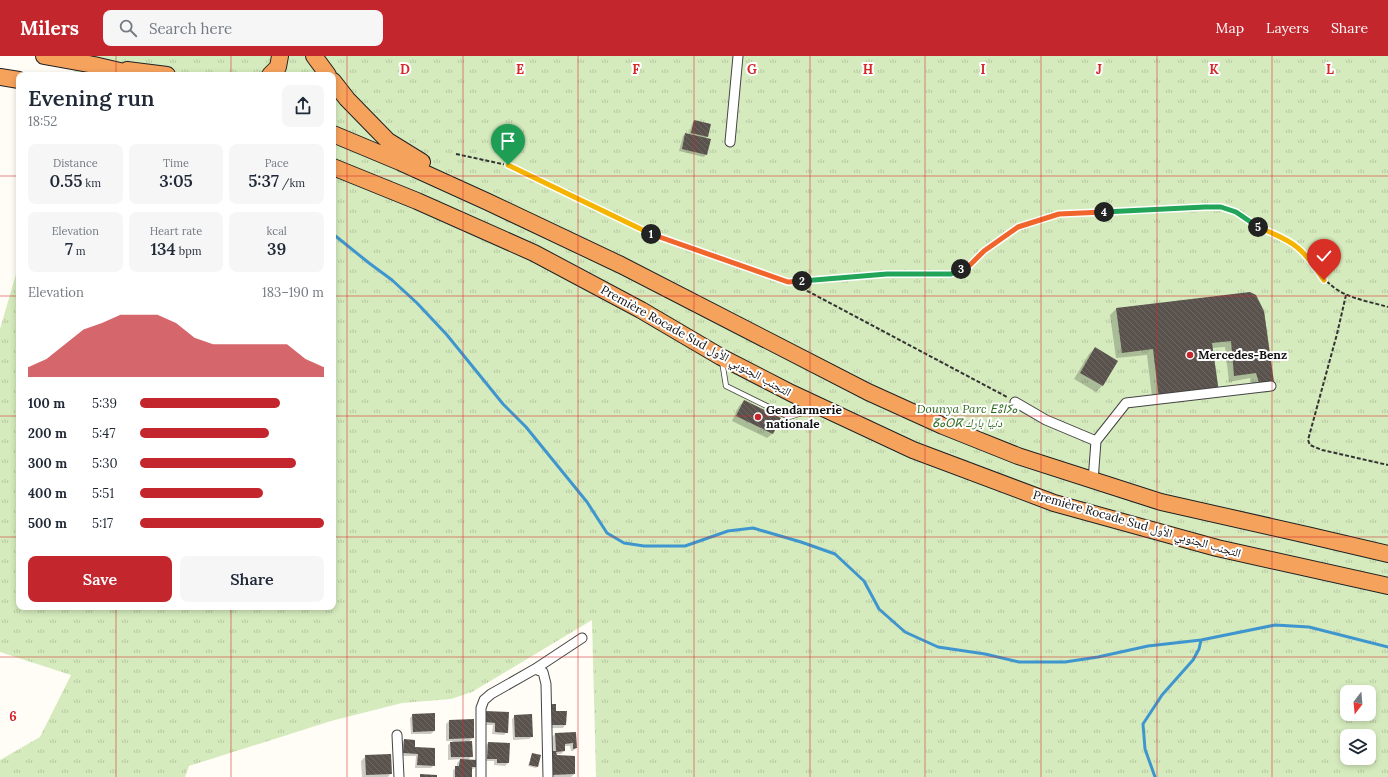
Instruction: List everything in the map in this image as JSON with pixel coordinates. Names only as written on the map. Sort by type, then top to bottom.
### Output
[{"type":"highway","points":[[44,56],[145,72]]},
{"type":"highway","points":[[273,72],[278,67],[280,56]]},
{"type":"highway","points":[[314,56],[326,72]]},
{"type":"highway","points":[[94,65],[124,72]]},
{"type":"highway","points":[[0,77],[16,80]]},
{"type":"highway","points":[[336,85],[347,99],[388,140],[412,157],[488,202]]},
{"type":"highway","points":[[336,135],[400,162],[488,202],[621,266],[868,392],[944,426],[1018,456],[1161,502],[1388,554]]},
{"type":"highway","name":"Première Rocade Sud التجنب الجنوبي الأول","points":[[336,168],[417,201],[534,253],[641,310],[721,357],[820,407],[913,450],[1054,503],[1217,548],[1388,586]]},
{"type":"street","points":[[730,142],[738,56]]},
{"type":"street","points":[[1093,481],[1096,441],[1126,403],[1270,386]]},
{"type":"street","points":[[1015,402],[1046,420],[1096,441]]},
{"type":"street","points":[[481,777],[481,708],[484,700],[491,694],[534,669],[582,638]]},
{"type":"street","points":[[534,669],[543,672],[546,684],[548,777]]},
{"type":"street","points":[[397,735],[399,777]]},
{"type":"lane","points":[[721,357],[726,386],[789,417],[820,407]]},
{"type":"path","points":[[456,154],[508,165],[646,232],[798,286],[1015,402]]},
{"type":"path","points":[[788,282],[887,274],[951,274],[969,266],[984,251],[1018,227],[1059,214],[1221,207],[1236,212],[1257,226],[1297,247],[1304,253],[1324,280],[1346,295],[1388,307]]},
{"type":"path","points":[[1346,295],[1308,440],[1310,445],[1322,450],[1388,465]]},
{"type":"green space","name":"Dounya Parc ⴹⵓⵏⵢⴰ ⵒⴰⵔⴽ دنيا بارك","points":[[79,56],[1388,56],[1388,777],[596,777],[592,620],[472,692],[451,699],[402,703],[331,721],[189,766],[185,777],[0,777],[0,760],[40,737],[71,675],[0,652],[0,329],[16,274],[16,610],[336,610],[336,72],[74,72]]},
{"type":"building","points":[[694,120],[711,124],[708,137],[691,133]]},
{"type":"building","points":[[685,133],[711,139],[707,155],[682,149]]},
{"type":"building","points":[[1250,292],[1256,295],[1264,311],[1274,382],[1259,383],[1256,373],[1234,376],[1231,341],[1212,343],[1219,392],[1159,399],[1153,349],[1122,353],[1116,308]]},
{"type":"building","points":[[1095,347],[1118,361],[1103,386],[1080,373]]},
{"type":"building","name":"Gendarmerie nationale","points":[[744,400],[781,418],[773,434],[736,416]]},
{"type":"building","points":[[549,704],[556,704],[556,711],[567,711],[566,725],[549,725]]},
{"type":"building","points":[[485,711],[509,712],[508,733],[495,732],[495,723],[485,722]]},
{"type":"building","points":[[435,713],[435,731],[413,732],[412,714]]},
{"type":"building","points":[[532,714],[533,737],[515,737],[514,715]]},
{"type":"building","points":[[474,719],[474,738],[449,739],[449,720]]},
{"type":"building","points":[[576,732],[577,748],[573,749],[573,743],[565,744],[565,751],[556,752],[557,755],[575,756],[575,774],[551,775],[550,751],[556,751],[555,733]]},
{"type":"building","points":[[404,739],[415,740],[415,747],[435,748],[435,766],[417,765],[418,754],[403,753]]},
{"type":"building","points":[[472,741],[473,757],[451,757],[450,742]]},
{"type":"building","points":[[488,742],[510,743],[509,763],[497,763],[497,759],[487,759]]},
{"type":"building","points":[[532,753],[541,755],[538,767],[529,765]]},
{"type":"building","points":[[391,754],[392,774],[366,775],[365,755]]},
{"type":"building","points":[[460,759],[477,760],[477,767],[472,767],[472,777],[455,777],[455,766],[459,766]]},
{"type":"building","points":[[420,774],[437,775],[437,777],[420,777]]},
{"type":"waterway","points":[[336,236],[392,280],[417,303],[447,335],[503,404],[526,427],[587,502],[607,533],[624,543],[644,546],[685,546],[728,531],[753,528],[801,542],[835,554],[864,581],[879,609],[905,632],[938,647],[985,654],[1019,662],[1065,662],[1098,657],[1148,646],[1201,640],[1275,625],[1309,627],[1388,647]]},
{"type":"waterway","points":[[1155,777],[1145,749],[1143,724],[1162,695],[1193,660],[1199,649],[1201,640]]},
{"type":"place","name":"Mercedes-Benz","points":[[1190,355]]},
{"type":"place","name":"Gendarmerie nationale","points":[[758,417]]},
{"type":"route","points":[[508,165],[646,232],[788,282],[887,274],[951,274],[969,266],[984,251],[1018,227],[1059,214],[1205,207],[1221,207],[1236,212],[1257,226],[1288,241],[1304,253],[1324,280]]}]
